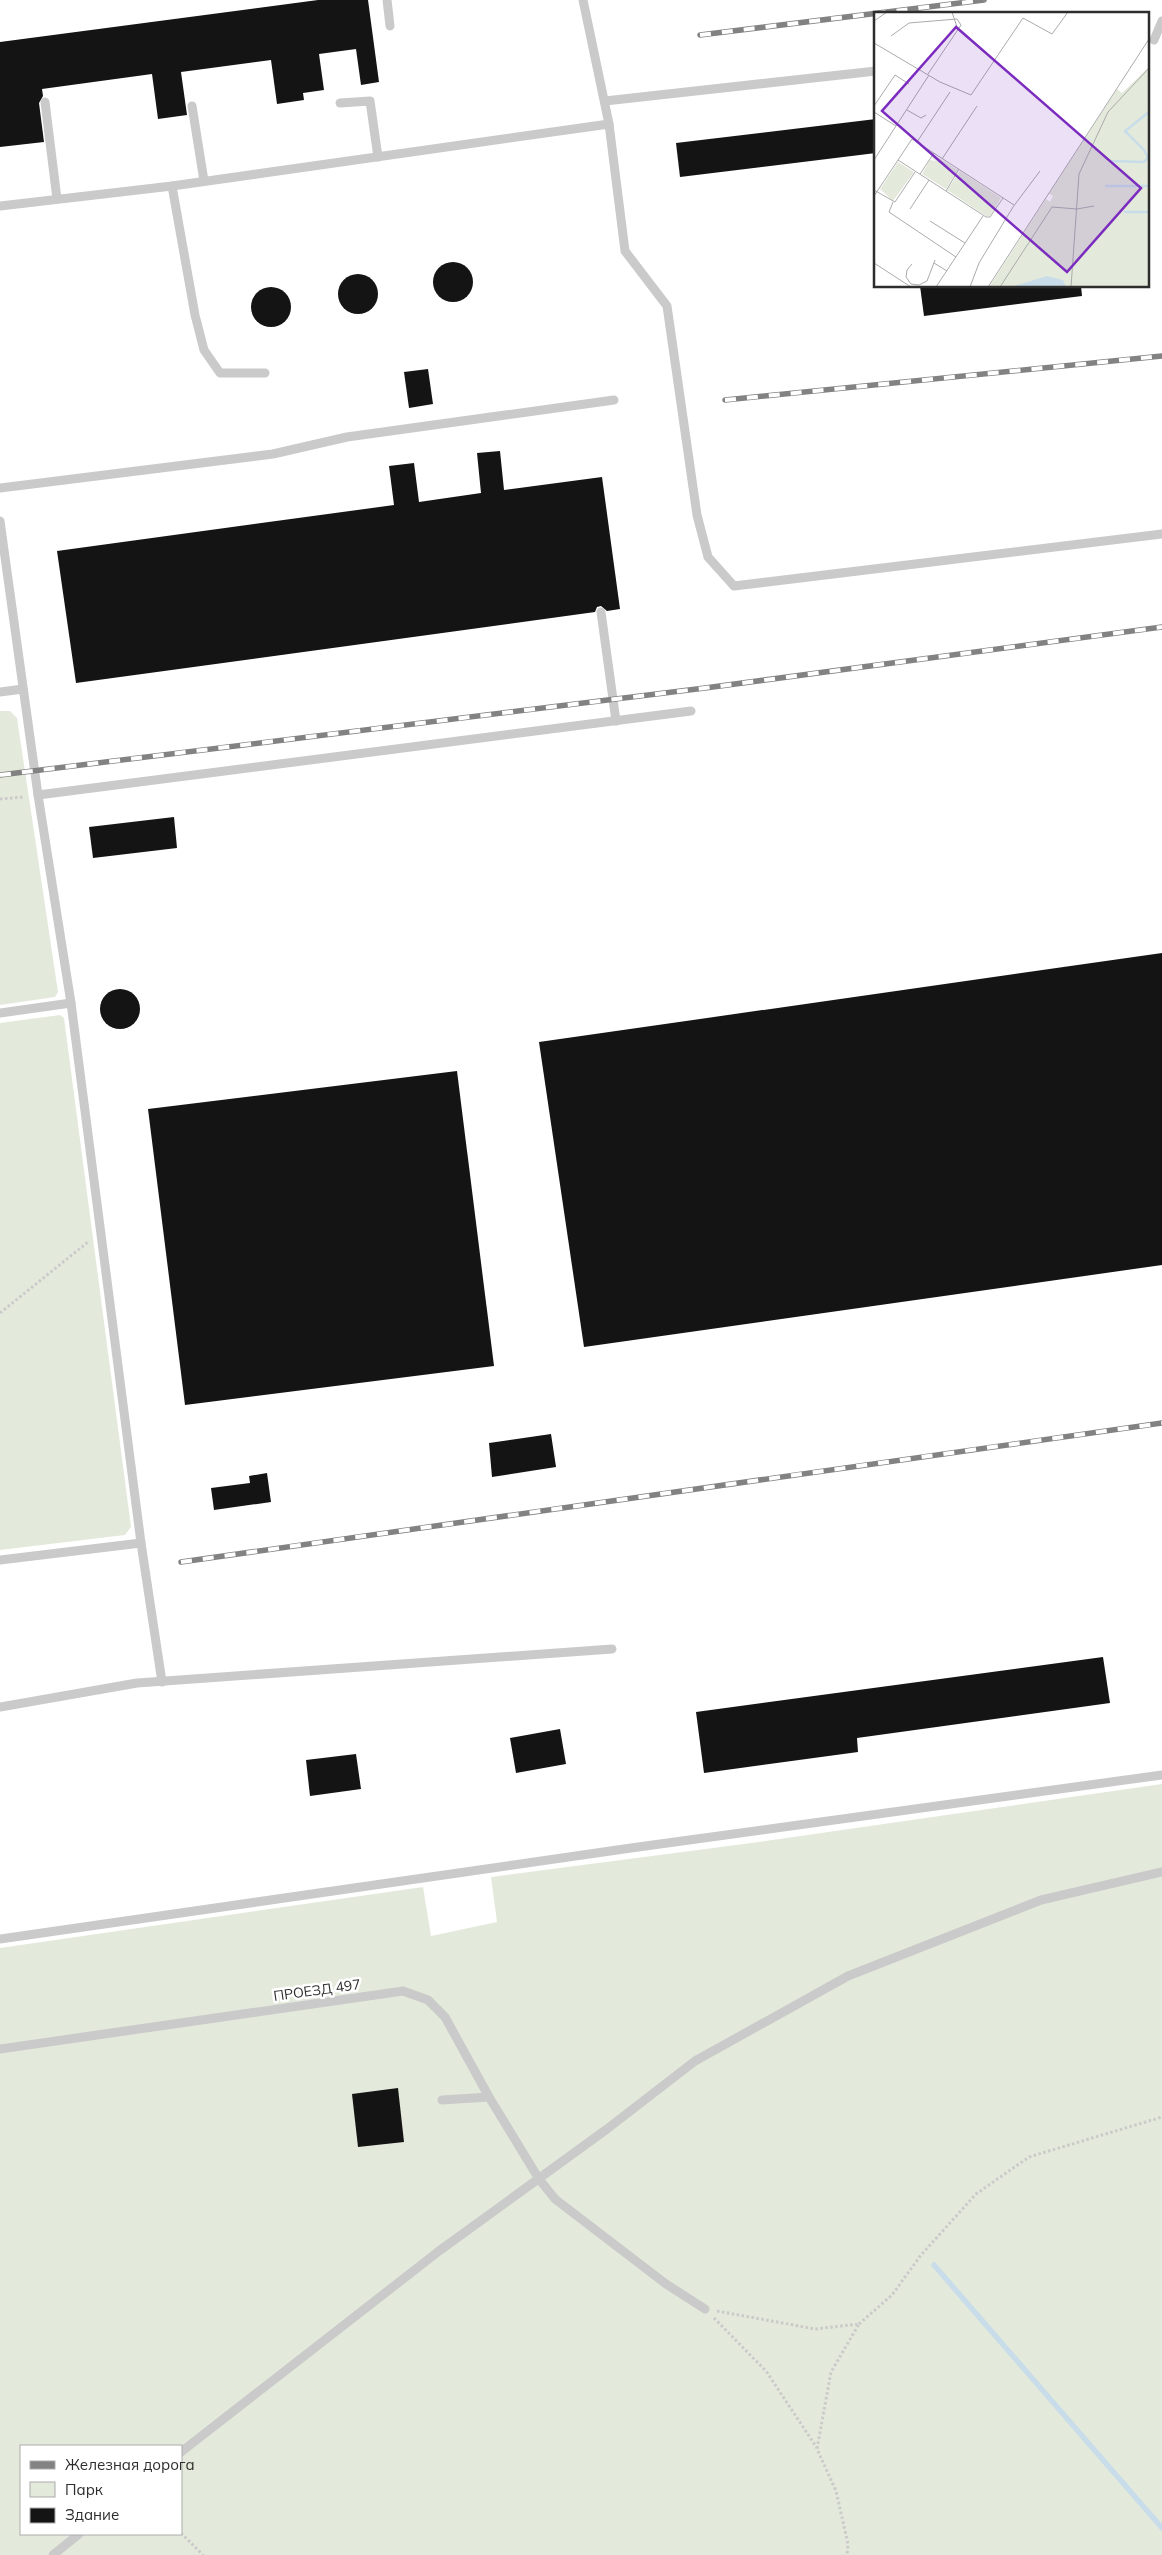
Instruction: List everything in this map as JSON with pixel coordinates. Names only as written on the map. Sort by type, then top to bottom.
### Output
[{"type":"lane","points":[[387,0],[390,26]]},
{"type":"lane","points":[[584,0],[609,124],[625,251],[667,306],[701,532],[708,557],[734,586],[1162,534]]},
{"type":"lane","points":[[1155,39],[1162,21]]},
{"type":"lane","points":[[605,101],[874,71]]},
{"type":"lane","points":[[340,103],[370,101],[378,156]]},
{"type":"lane","points":[[45,102],[57,199]]},
{"type":"lane","points":[[192,106],[204,181]]},
{"type":"lane","points":[[0,206],[172,186],[609,124]]},
{"type":"lane","points":[[172,186],[195,315],[204,350],[220,374],[265,374]]},
{"type":"lane","points":[[0,488],[273,454],[347,437],[614,400]]},
{"type":"lane","points":[[0,521],[38,795],[71,1003],[102,1230],[141,1543],[162,1682]]},
{"type":"lane","points":[[601,612],[616,721]]},
{"type":"lane","points":[[0,692],[23,689]]},
{"type":"lane","points":[[38,795],[692,711]]},
{"type":"lane","points":[[0,1013],[71,1003]]},
{"type":"lane","points":[[0,1560],[141,1543]]},
{"type":"lane","points":[[0,1706],[137,1683],[612,1649]]},
{"type":"lane","points":[[0,1939],[631,1848],[1162,1775]]},
{"type":"lane","points":[[182,2451],[439,2251],[539,2179],[695,2061],[848,1976],[1041,1900],[1162,1872]]},
{"type":"lane","name":"ПРОЕЗД 497","points":[[0,2050],[403,1991],[428,2000],[445,2017],[489,2097],[539,2179],[555,2199],[666,2284],[704,2309]]},
{"type":"lane","points":[[442,2100],[489,2097]]},
{"type":"lane","points":[[53,2555],[78,2535]]},
{"type":"path","points":[[0,799],[38,795]]},
{"type":"path","points":[[0,1314],[102,1230]]},
{"type":"path","points":[[817,2449],[831,2372],[859,2324],[892,2295],[921,2255],[976,2194],[1030,2158],[1162,2117]]},
{"type":"path","points":[[704,2309],[815,2329],[859,2324]]},
{"type":"path","points":[[704,2309],[731,2333],[766,2371],[817,2449],[836,2491],[848,2544],[847,2555]]},
{"type":"path","points":[[182,2535],[203,2555]]},
{"type":"green space","points":[[0,711],[10,711],[17,718],[58,992],[55,997],[0,1005]]},
{"type":"green space","points":[[60,1015],[64,1018],[131,1527],[125,1535],[0,1550],[0,1023]]},
{"type":"green space","points":[[1162,1784],[1162,2555],[0,2555],[0,1948],[423,1887],[431,1936],[497,1922],[491,1877],[744,1844]]},
{"type":"building","points":[[318,0],[368,0],[379,82],[361,85],[356,49],[319,54],[324,90],[303,93],[304,100],[277,104],[271,60],[181,72],[187,115],[158,119],[152,74],[42,89],[43,96],[39,103],[44,142],[0,147],[0,42]]},
{"type":"building","points":[[874,119],[874,153],[680,177],[676,143]]},
{"type":"building","points":[[449,262],[457,262],[464,265],[470,271],[473,282],[470,293],[464,299],[457,302],[449,302],[442,299],[436,293],[433,286],[433,278],[436,271],[442,265]]},
{"type":"building","points":[[354,274],[362,274],[369,277],[375,283],[378,294],[375,305],[369,311],[362,314],[354,314],[347,311],[341,305],[338,298],[338,290],[341,283],[347,277]]},
{"type":"building","points":[[267,287],[275,287],[282,290],[288,296],[291,307],[288,318],[282,324],[275,327],[267,327],[260,324],[254,318],[251,311],[251,303],[254,296],[260,290]]},
{"type":"building","points":[[920,288],[1081,288],[1082,296],[924,316]]},
{"type":"building","points":[[428,369],[433,404],[409,408],[404,372]]},
{"type":"building","points":[[500,451],[504,490],[602,477],[620,609],[607,611],[601,606],[597,607],[595,612],[76,683],[57,551],[394,505],[389,466],[414,463],[419,502],[481,493],[477,453]]},
{"type":"building","points":[[174,817],[177,848],[93,858],[89,827]]},
{"type":"building","points":[[1162,953],[1162,1265],[584,1347],[539,1042]]},
{"type":"building","points":[[116,989],[124,989],[131,992],[137,998],[140,1009],[137,1020],[131,1026],[124,1029],[116,1029],[109,1026],[103,1020],[100,1013],[100,1005],[103,998],[109,992]]},
{"type":"building","points":[[457,1071],[494,1366],[185,1405],[148,1109]]},
{"type":"building","points":[[551,1434],[556,1467],[492,1477],[489,1443]]},
{"type":"building","points":[[267,1473],[271,1502],[214,1510],[211,1488],[250,1483],[249,1476]]},
{"type":"building","points":[[1103,1657],[1110,1703],[857,1738],[858,1752],[704,1773],[696,1712]]},
{"type":"building","points":[[560,1729],[566,1764],[516,1773],[510,1738]]},
{"type":"building","points":[[356,1754],[361,1789],[310,1796],[306,1760]]},
{"type":"building","points":[[398,2088],[404,2142],[358,2147],[352,2094]]},
{"type":"waterway","points":[[934,2265],[1162,2528]]},
{"type":"railway","points":[[887,12],[984,0]]},
{"type":"railway","points":[[700,35],[874,14]]},
{"type":"railway","points":[[725,400],[1162,356]]},
{"type":"railway","points":[[0,775],[705,688],[1162,627]]},
{"type":"railway","points":[[181,1562],[1162,1423]]}]
